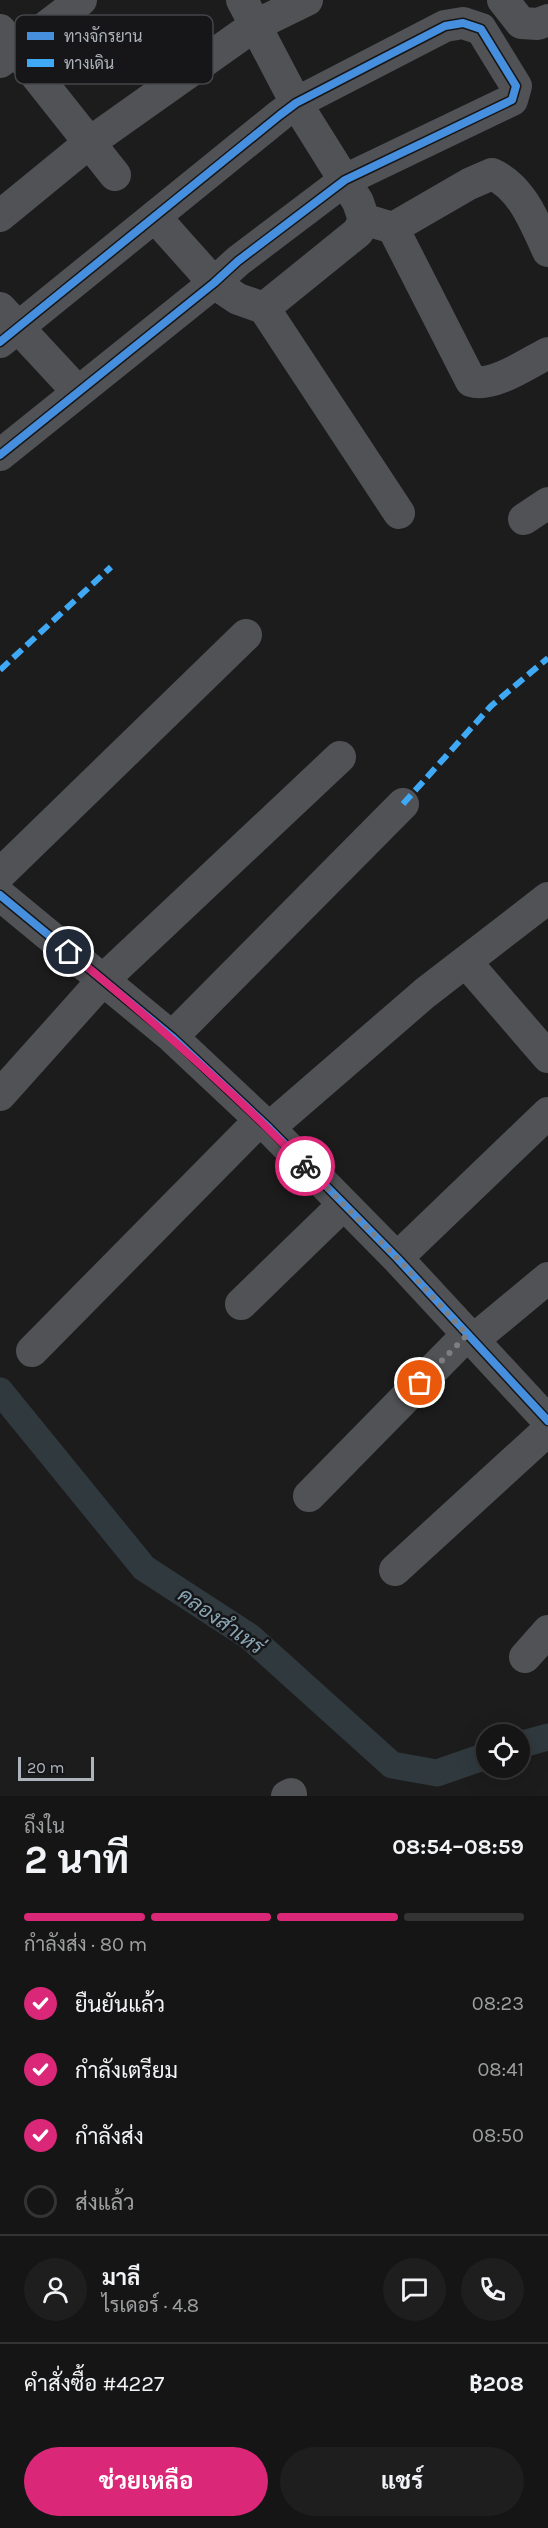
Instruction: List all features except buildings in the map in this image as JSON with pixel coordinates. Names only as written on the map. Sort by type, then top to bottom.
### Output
[{"type":"street","points":[[57,15],[81,0]]},
{"type":"street","points":[[213,42],[248,13],[307,0]]},
{"type":"street","points":[[503,0],[520,23],[538,24],[548,20]]},
{"type":"street","points":[[248,13],[296,103],[358,202],[378,224],[471,381],[480,384],[492,381],[548,353]]},
{"type":"street","points":[[0,455],[214,283],[238,261],[345,180],[512,100],[516,86],[482,29],[463,23],[445,26],[296,103],[155,217],[6,326],[78,392]]},
{"type":"street","points":[[5,47],[15,58]]},
{"type":"street","points":[[37,84],[115,175]]},
{"type":"street","points":[[0,216],[161,84]]},
{"type":"street","points":[[264,308],[357,232],[492,174],[501,178],[520,197],[548,251]]},
{"type":"street","points":[[155,217],[214,283],[238,299],[264,308],[399,513]]},
{"type":"street","points":[[0,874],[246,635]]},
{"type":"street","points":[[0,1095],[103,980],[340,757]]},
{"type":"street","points":[[172,1037],[403,804]]},
{"type":"street","points":[[0,895],[172,1037],[264,1124],[397,1258],[548,1421]]},
{"type":"street","points":[[32,1351],[264,1124],[425,993],[548,898]]},
{"type":"street","points":[[466,962],[548,1057]]},
{"type":"street","points":[[397,1258],[548,1113]]},
{"type":"street","points":[[241,1304],[343,1205]]},
{"type":"street","points":[[309,1496],[470,1338],[548,1278]]},
{"type":"street","points":[[395,1570],[548,1430]]},
{"type":"street","points":[[525,1658],[548,1631]]},
{"type":"waterway","name":"คลองสำเหร่","points":[[0,1391],[144,1568],[250,1637],[392,1765],[437,1773],[476,1759]]},
{"type":"waterway","name":"คลองสำเหร่","points":[[530,1742],[548,1737]]},
{"type":"marked path","points":[[0,670],[111,567]]},
{"type":"marked path","points":[[403,804],[491,706],[548,658]]},
{"type":"cycle path","points":[[0,342],[296,103],[445,26],[463,23],[481,29],[516,86],[512,100],[345,180],[238,261],[214,283],[0,455]]},
{"type":"cycle path","points":[[0,895],[172,1037],[269,1128],[397,1258],[548,1421]]},
{"type":"way so far","points":[[305,1166],[397,1258],[467,1335],[420,1383]]},
{"type":"route","points":[[69,952],[172,1037],[269,1128],[305,1166]]}]
